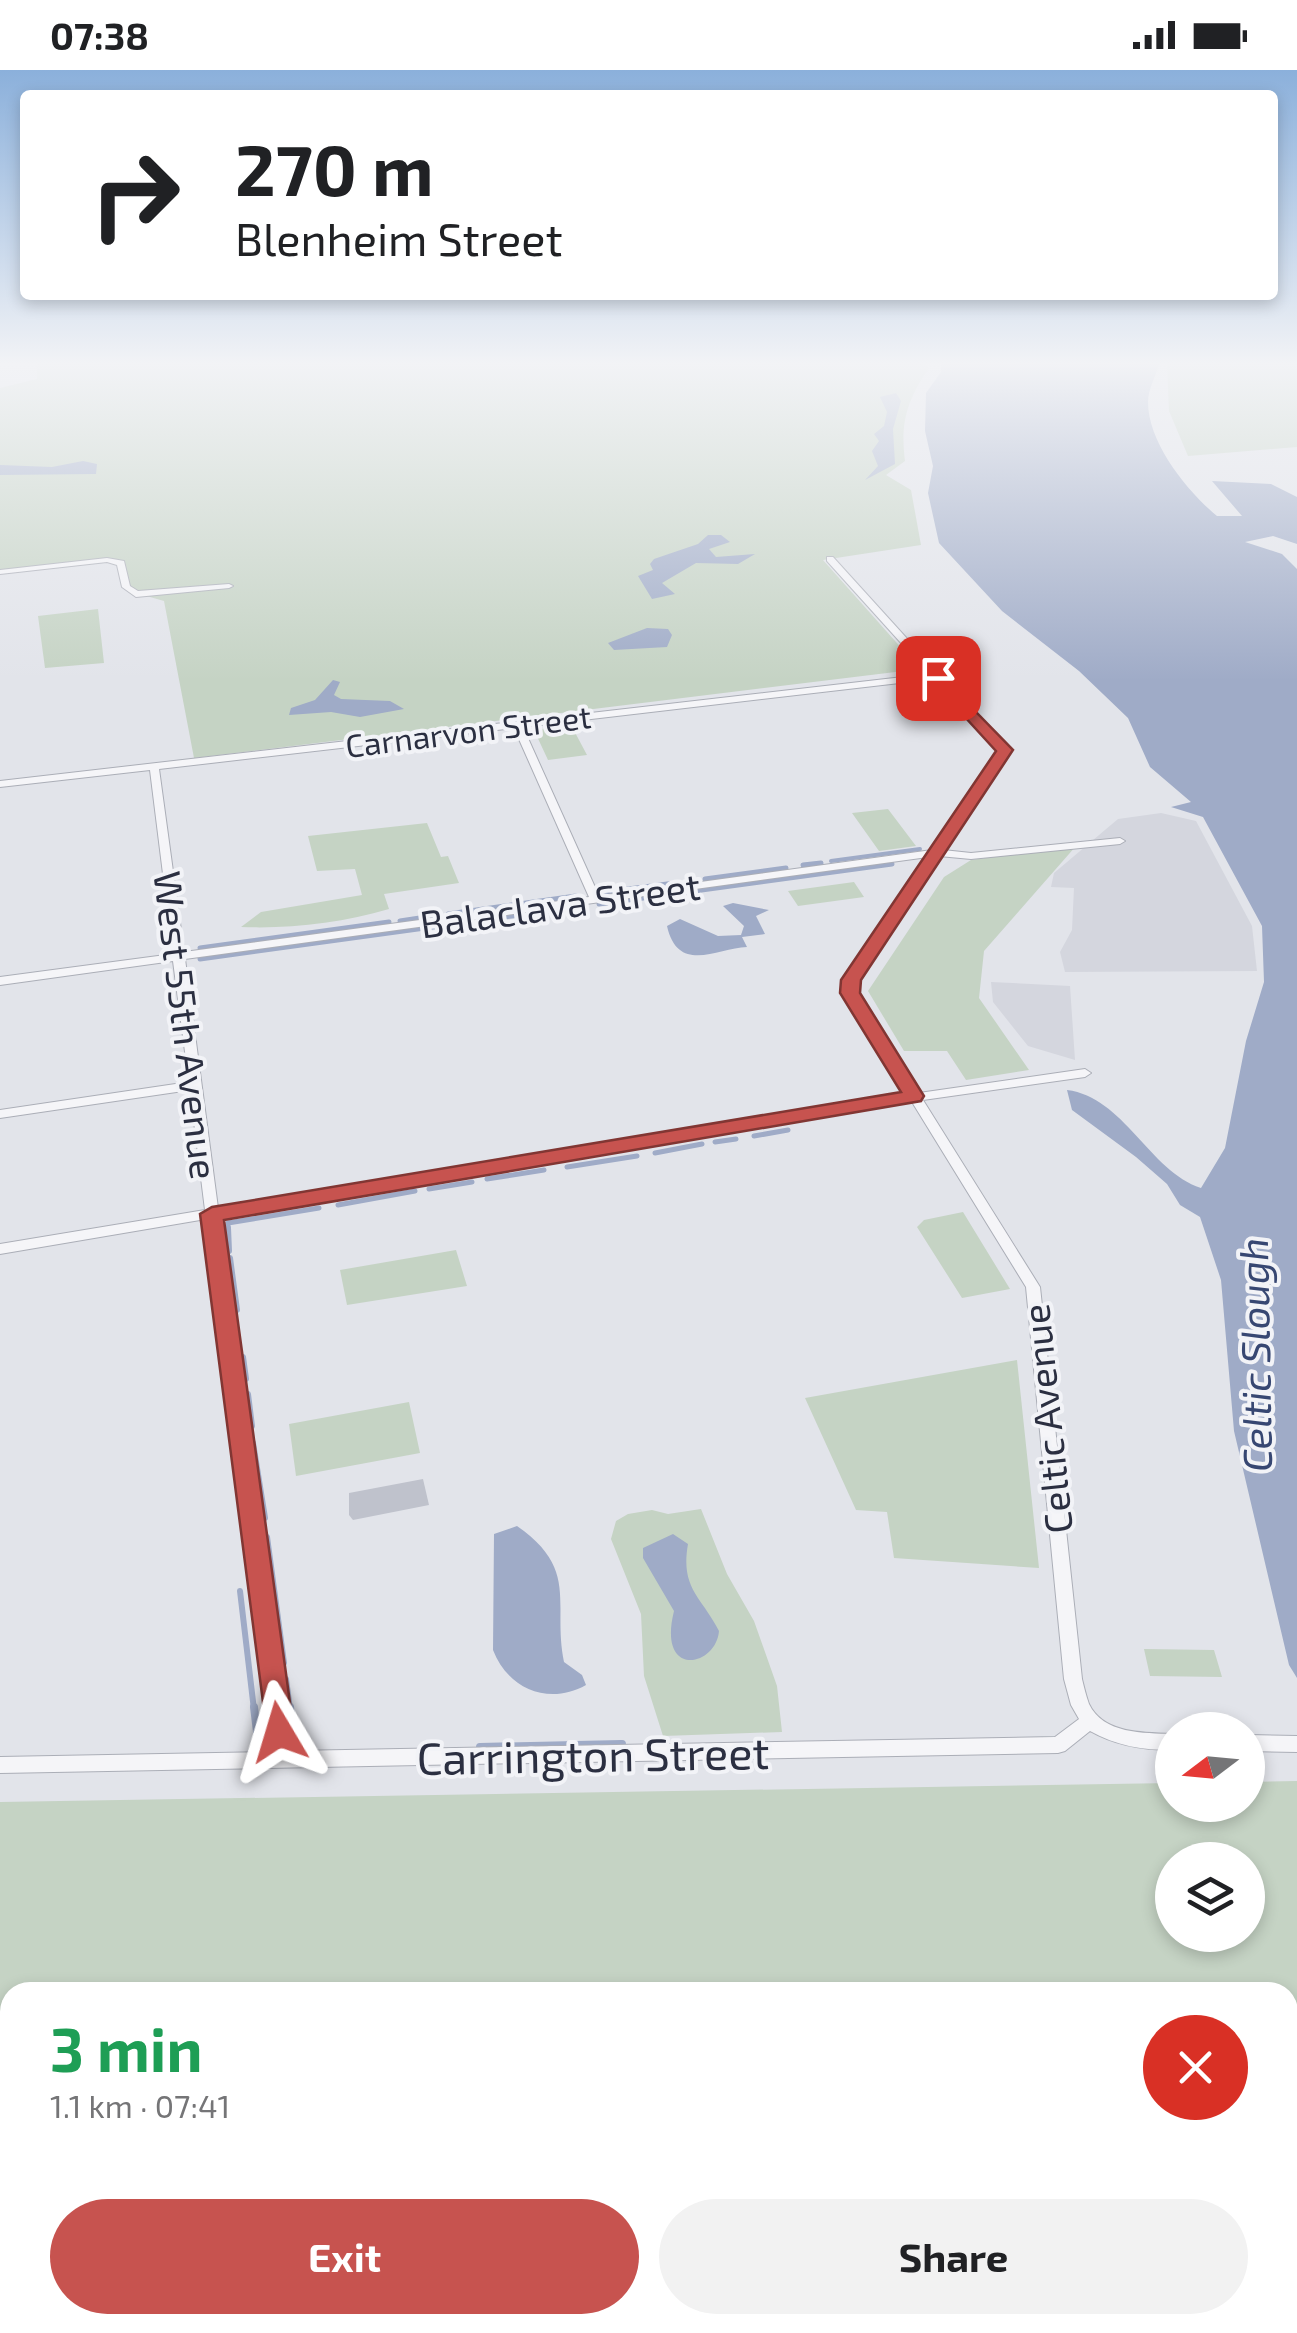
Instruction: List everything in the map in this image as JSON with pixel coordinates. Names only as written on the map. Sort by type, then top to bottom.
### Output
[{"type":"street","points":[[0,572],[107,560],[122,563],[126,587],[136,594],[229,586]]},
{"type":"street","name":"Celtic Avenue","points":[[830,560],[1004,750],[851,980],[850,993],[1032,1287],[1074,1679],[1080,1706],[1090,1721]]},
{"type":"street","name":"Carnarvon Street","points":[[0,784],[936,676]]},
{"type":"street","points":[[517,724],[596,898]]},
{"type":"street","name":"West 55th Avenue","points":[[154,766],[283,1760]]},
{"type":"street","name":"Balaclava Street","points":[[0,981],[936,853],[971,856],[1120,840]]},
{"type":"street","points":[[0,1250],[914,1096],[1085,1073]]},
{"type":"street","points":[[0,1114],[195,1085]]},
{"type":"street","points":[[1090,1721],[1111,1736],[1155,1740]]},
{"type":"street","name":"Carrington Street","points":[[0,1765],[1058,1745],[1090,1721]]},
{"type":"street","points":[[1265,1743],[1297,1744]]},
{"type":"shaded area","points":[[1161,813],[1196,821],[1252,926],[1257,971],[1065,972],[1060,952],[1072,930],[1074,888],[1051,887],[1054,873],[1118,819]]},
{"type":"shaded area","points":[[991,982],[1070,986],[1075,1060],[1028,1046],[993,1002]]},
{"type":"green space","points":[[0,470],[893,470],[886,475],[911,490],[921,545],[823,560],[920,669],[194,758],[164,601],[129,591],[121,563],[107,560],[0,570]]},
{"type":"green space","points":[[98,609],[104,663],[45,668],[38,616]]},
{"type":"green space","points":[[571,725],[587,755],[548,760],[534,730]]},
{"type":"green space","points":[[888,809],[916,846],[879,851],[852,813]]},
{"type":"green space","points":[[427,823],[441,857],[448,856],[459,883],[384,894],[389,909],[353,918],[297,926],[241,927],[261,912],[362,895],[355,869],[317,871],[308,836]]},
{"type":"green space","points":[[1076,846],[984,951],[979,998],[1029,1070],[966,1080],[947,1051],[904,1051],[868,991],[944,877],[971,860]]},
{"type":"green space","points":[[854,882],[864,897],[798,906],[788,891]]},
{"type":"green space","points":[[963,1212],[1010,1289],[962,1298],[917,1227],[924,1220]]},
{"type":"green space","points":[[456,1250],[467,1286],[347,1305],[340,1270]]},
{"type":"green space","points":[[1017,1360],[1039,1568],[894,1558],[887,1512],[856,1510],[805,1398]]},
{"type":"green space","points":[[409,1402],[420,1453],[296,1476],[289,1424]]},
{"type":"green space","points":[[701,1509],[727,1574],[754,1621],[777,1686],[782,1732],[663,1736],[644,1676],[641,1614],[611,1539],[616,1521],[628,1514]]},
{"type":"green space","points":[[1144,1649],[1214,1650],[1222,1677],[1150,1676]]},
{"type":"green space","points":[[1297,1781],[1297,1982],[0,1982],[0,1802],[1155,1783],[1155,1822],[1265,1822],[1265,1782]]},
{"type":"water","points":[[0,470],[96,470],[96,474],[0,475]]},
{"type":"water","name":"Celtic Slough","points":[[932,470],[1174,470],[1217,516],[1242,516],[1212,481],[1271,484],[1297,497],[1297,544],[1273,536],[1245,542],[1282,554],[1297,569],[1297,1678],[1289,1665],[1234,1431],[1221,1280],[1200,1217],[1180,1205],[1167,1184],[1136,1157],[1072,1110],[1067,1090],[1105,1106],[1166,1166],[1201,1188],[1225,1148],[1246,1041],[1264,982],[1262,926],[1203,817],[1171,807],[1191,802],[1150,767],[1128,718],[1079,671],[1002,611],[939,543],[928,493]]},
{"type":"water","points":[[708,535],[721,535],[730,542],[709,549],[716,557],[755,554],[738,564],[696,563],[662,583],[675,594],[652,599],[638,576],[653,570],[650,564],[654,559],[698,544]]},
{"type":"water","points":[[647,628],[668,629],[672,635],[667,647],[614,650],[608,643]]},
{"type":"water","points":[[333,680],[340,682],[334,695],[341,699],[390,701],[404,709],[360,717],[331,712],[289,715],[291,708],[315,700]]},
{"type":"water","points":[[733,903],[769,910],[756,916],[765,934],[742,937],[747,947],[700,955],[680,950],[672,941],[667,926],[680,919],[718,936],[741,935],[744,926],[723,906]]},
{"type":"water","points":[[517,1526],[537,1542],[556,1573],[564,1662],[582,1675],[586,1685],[572,1691],[544,1693],[519,1684],[493,1650],[494,1534]]},
{"type":"water","points":[[673,1534],[688,1544],[690,1582],[719,1631],[708,1653],[689,1660],[673,1648],[674,1611],[643,1558],[643,1548]]},
{"type":"building","points":[[423,1479],[429,1505],[353,1520],[349,1515],[349,1493]]},
{"type":"waterway","points":[[831,861],[920,849]]},
{"type":"waterway","points":[[803,865],[821,863]]},
{"type":"waterway","points":[[599,904],[892,864]]},
{"type":"waterway","points":[[705,879],[786,868]]},
{"type":"waterway","points":[[605,892],[675,883]]},
{"type":"waterway","points":[[448,914],[576,896]]},
{"type":"waterway","points":[[504,917],[560,910]]},
{"type":"waterway","points":[[400,921],[433,916]]},
{"type":"waterway","points":[[200,959],[476,921]]},
{"type":"waterway","points":[[200,948],[389,922]]},
{"type":"waterway","points":[[754,1136],[788,1130]]},
{"type":"waterway","points":[[715,1142],[736,1139]]},
{"type":"waterway","points":[[655,1153],[702,1144]]},
{"type":"waterway","points":[[567,1167],[637,1156]]},
{"type":"waterway","points":[[487,1179],[544,1170]]},
{"type":"waterway","points":[[429,1189],[472,1182]]},
{"type":"waterway","points":[[338,1205],[415,1191]]},
{"type":"waterway","points":[[228,1228],[228,1223],[319,1208]]},
{"type":"waterway","points":[[228,1228],[229,1251]]},
{"type":"waterway","points":[[230,1258],[237,1310]]},
{"type":"waterway","points":[[243,1357],[246,1379]]},
{"type":"waterway","points":[[248,1394],[252,1426]]},
{"type":"waterway","points":[[253,1443],[265,1518]]},
{"type":"waterway","points":[[267,1537],[284,1663]]},
{"type":"waterway","points":[[240,1591],[254,1710]]},
{"type":"waterway","points":[[286,1679],[290,1710]]},
{"type":"waterway","points":[[254,1707],[258,1740]]},
{"type":"waterway","points":[[290,1707],[295,1744]]},
{"type":"waterway","points":[[480,1747],[622,1744]]},
{"type":"route","points":[[279,1732],[212,1214],[914,1096],[850,993],[851,980],[1004,750],[938,678]]}]
